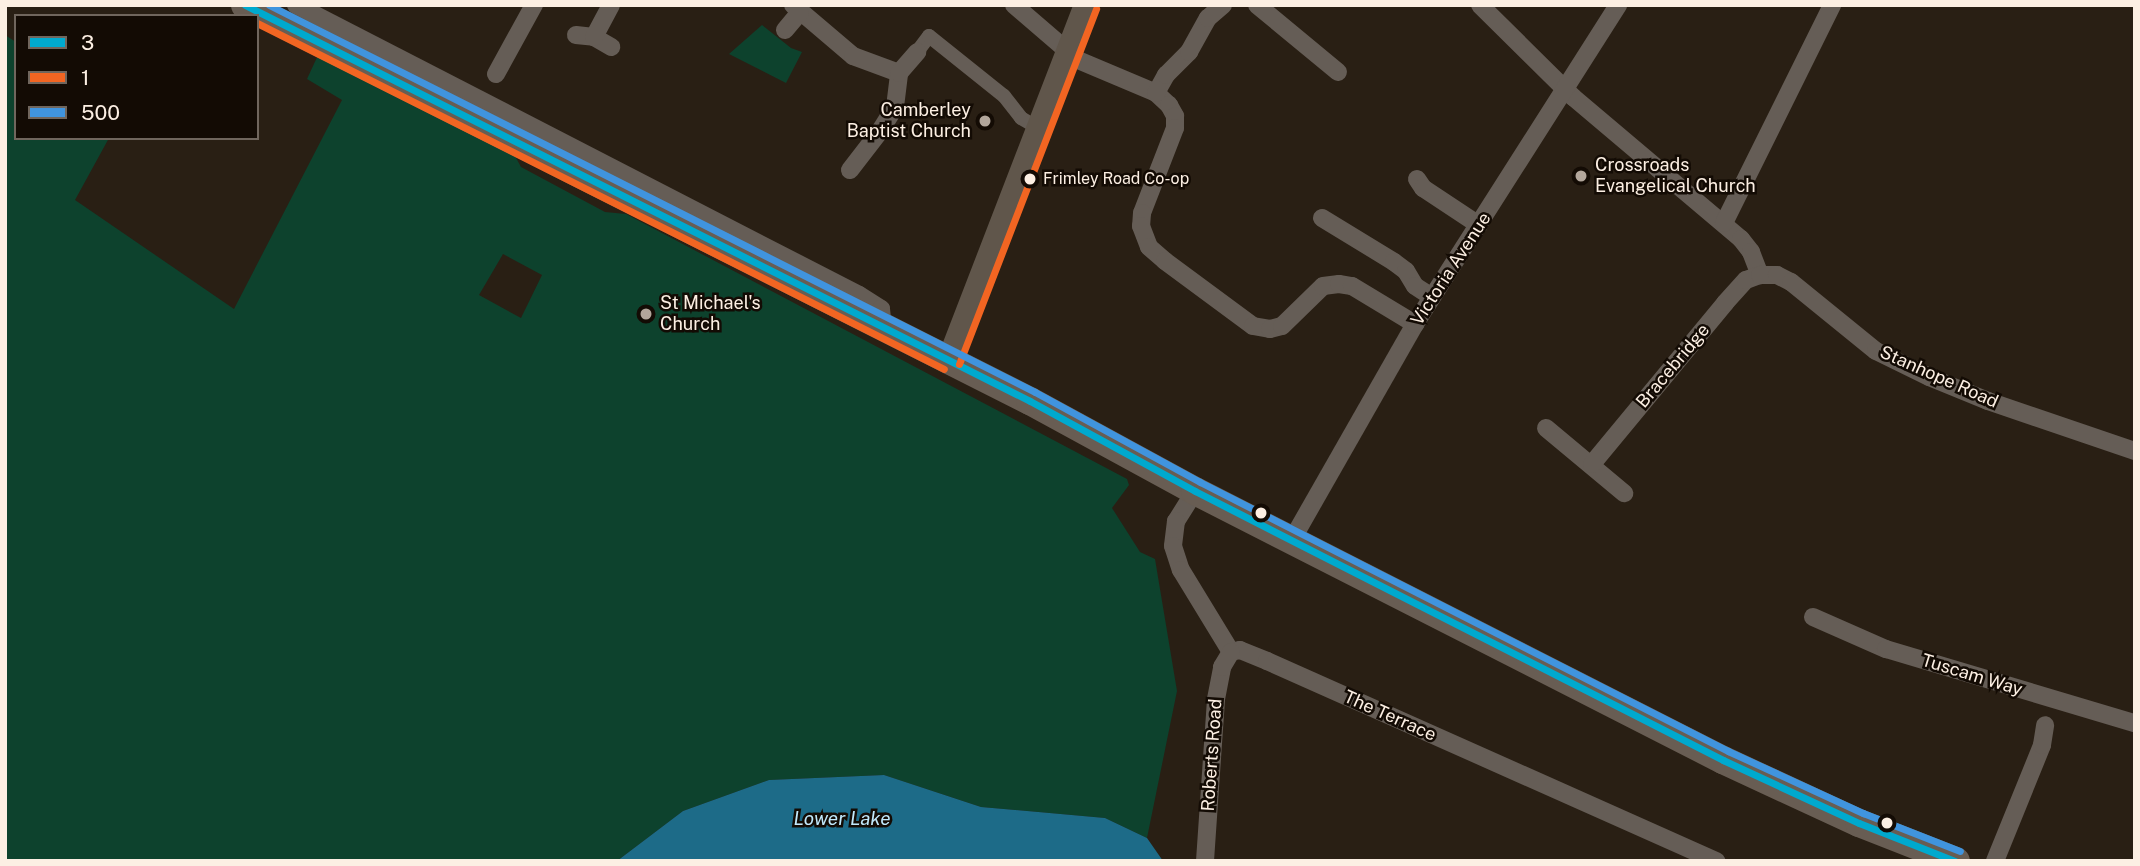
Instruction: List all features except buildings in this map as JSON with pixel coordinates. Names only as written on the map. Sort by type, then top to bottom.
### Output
[{"type":"main road","points":[[949,360],[1086,5]]},
{"type":"main road","points":[[263,9],[949,360],[1195,491],[1293,538],[1768,782],[1859,823],[1956,861]]},
{"type":"street","points":[[296,5],[859,295],[881,309],[883,328]]},
{"type":"street","points":[[496,74],[534,5]]},
{"type":"street","points":[[611,5],[585,36],[611,47]]},
{"type":"street","points":[[1014,5],[1066,53],[1156,93],[1175,116],[1175,128],[1142,213],[1141,226],[1149,247],[1253,326],[1270,329],[1282,326],[1324,286],[1339,284],[1352,286],[1415,324]]},
{"type":"street","points":[[1156,93],[1166,75],[1189,52],[1208,18],[1223,5]]},
{"type":"street","points":[[1256,5],[1338,72]]},
{"type":"street","points":[[1480,5],[1566,89],[1724,223],[1751,252],[1760,275]]},
{"type":"street","name":"Victoria Avenue","points":[[1293,538],[1415,324],[1618,5]]},
{"type":"street","points":[[1724,223],[1832,5]]},
{"type":"street","points":[[785,30],[797,8],[853,56],[900,73]]},
{"type":"street","points":[[850,170],[895,107],[900,73],[929,36],[1004,96],[1021,118],[1038,128]]},
{"type":"street","points":[[1417,179],[1423,188],[1479,225]]},
{"type":"street","points":[[1322,218],[1394,262],[1406,271],[1415,286],[1432,297]]},
{"type":"street","name":"Stanhope Road","points":[[1760,275],[1777,275],[1790,282],[1876,351],[1930,377],[1988,401],[2135,450]]},
{"type":"street","name":"Bracebridge","points":[[1592,464],[1725,303],[1746,280],[1760,275]]},
{"type":"street","points":[[1546,428],[1624,493]]},
{"type":"street","points":[[1195,491],[1176,521],[1173,546],[1181,570],[1231,652]]},
{"type":"street","name":"Tuscam Way","points":[[1813,617],[1886,649],[2135,723]]},
{"type":"street","name":"The Terrace","points":[[1231,652],[1240,650],[1267,661],[1716,861]]},
{"type":"street","name":"Roberts Road","points":[[1205,861],[1216,699],[1222,667],[1231,652]]},
{"type":"street","points":[[1996,861],[2042,745],[2045,726]]},
{"type":"green space","points":[[762,25],[791,48],[802,52],[786,83],[729,54]]},
{"type":"green space","points":[[5,35],[14,41],[14,140],[108,140],[75,200],[234,309],[342,100],[307,79],[319,53],[514,154],[521,167],[605,212],[626,214],[1127,479],[1129,485],[1112,508],[1140,552],[1155,559],[1177,691],[1147,838],[1105,818],[981,807],[884,775],[769,780],[683,811],[617,861],[5,861]],"holes":[[[503,254],[542,275],[521,318],[479,295]]]},
{"type":"water","name":"Lower Lake","points":[[884,775],[981,807],[1105,818],[1147,838],[1163,861],[617,861],[683,811],[769,780]]},
{"type":"transit line","name":"3","points":[[245,5],[1030,401],[1195,491],[1723,760],[1859,823],[1955,861]]},
{"type":"transit line","name":"500","points":[[269,5],[1035,392],[1200,482],[1728,751],[1863,813],[1960,851]]},
{"type":"transit line","name":"1","points":[[959,364],[1096,9]]},
{"type":"transit line","name":"1","points":[[259,24],[944,369]]},
{"type":"place","name":"Camberley Baptist Church","points":[[985,121]]},
{"type":"place","name":"Crossroads Evangelical Church","points":[[1581,176]]},
{"type":"place","name":"Frimley Road Co-op","points":[[1030,179]]},
{"type":"place","name":"St Michael's Church","points":[[646,314]]}]
